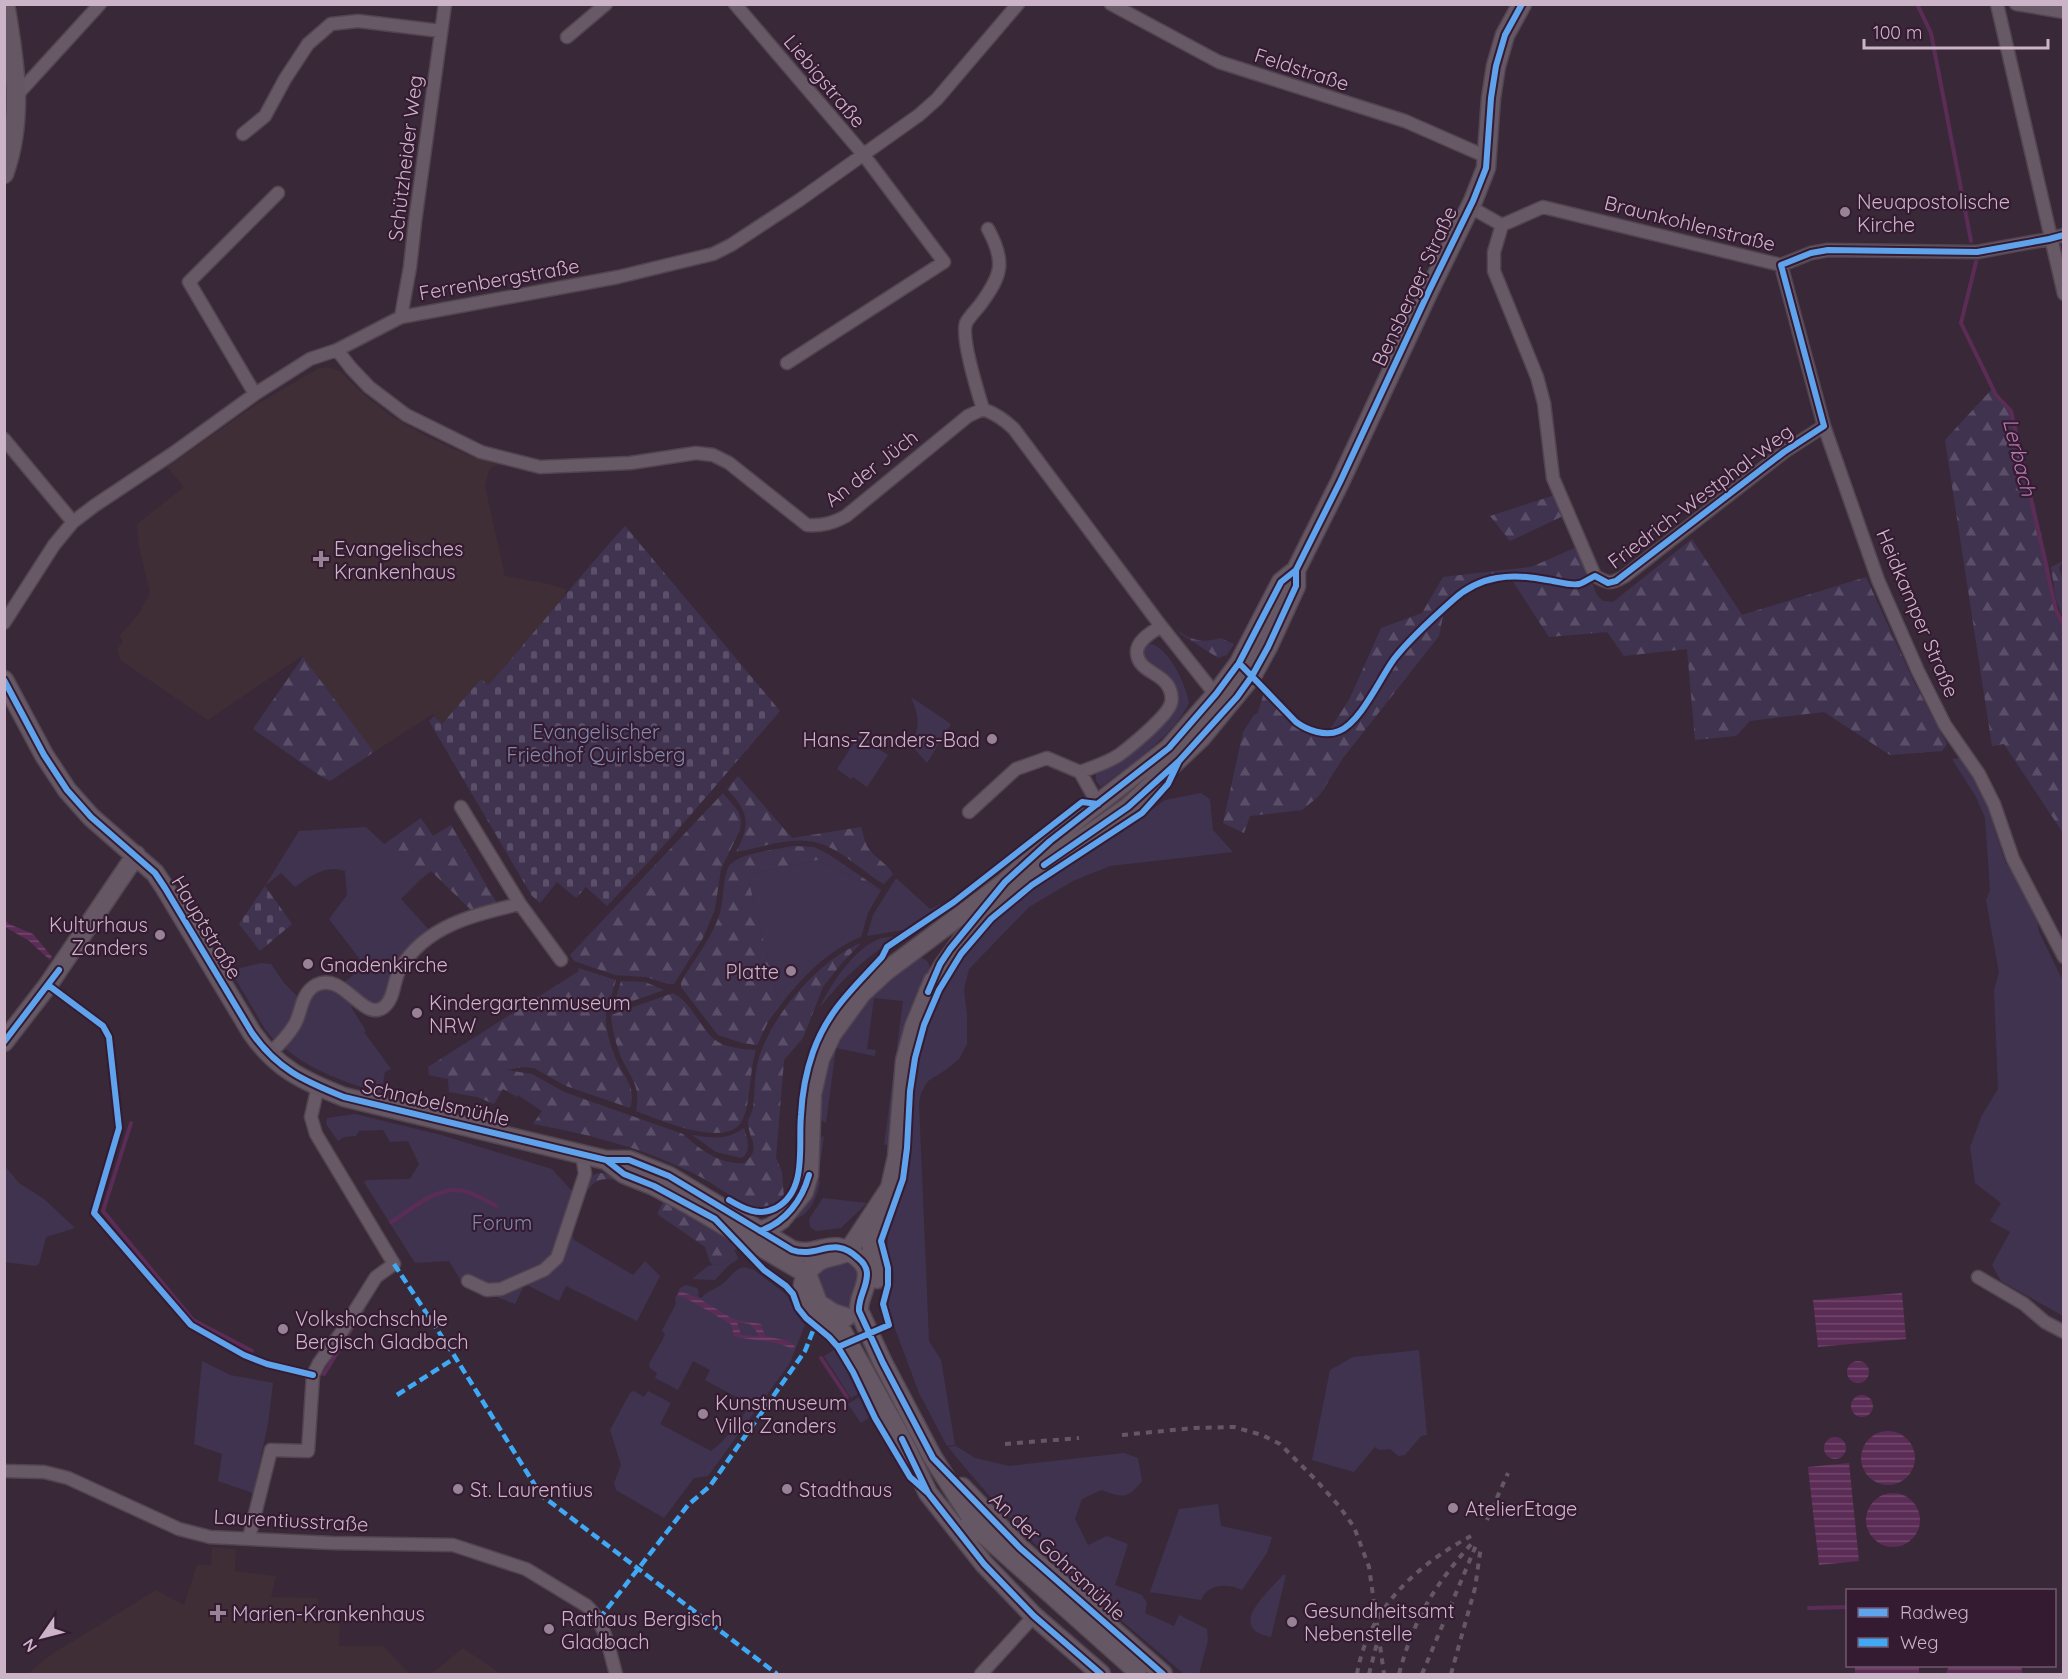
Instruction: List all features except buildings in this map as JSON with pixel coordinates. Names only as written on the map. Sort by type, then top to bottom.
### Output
[{"type":"main road","points":[[4,174],[15,135],[16,96],[14,59],[5,4]]},
{"type":"main road","name":"Bensberger Straße","points":[[760,1231],[771,1227],[796,1204],[804,1192],[809,1175],[812,1094],[820,1059],[832,1034],[862,993],[886,971],[1005,882],[1050,841],[1168,747],[1252,676],[1296,586],[1296,570],[1341,482],[1470,207],[1486,168],[1491,98],[1496,66],[1505,35],[1522,4]]},
{"type":"main road","name":"Hauptstraße","points":[[4,680],[44,755],[67,790],[91,817],[155,873],[252,1033],[268,1055]]},
{"type":"main road","name":"Bensberger Straße","points":[[928,992],[962,940],[1005,893],[1128,807],[1179,761],[1221,702]]},
{"type":"main road","points":[[1098,804],[1102,812],[1098,830]]},
{"type":"main road","points":[[8,1029],[48,985],[136,855]]},
{"type":"main road","name":"Bensberger Straße","points":[[858,1310],[877,1280],[871,1238],[885,1210],[897,1157],[905,1061],[914,1027],[940,964],[1005,882]]},
{"type":"main road","name":"Schnabelsmühle","points":[[268,1055],[293,1073],[344,1097],[606,1160],[630,1160],[669,1176],[792,1250],[808,1253],[831,1246],[849,1250]]},
{"type":"main road","name":"Schnabelsmühle","points":[[606,1160],[624,1174],[654,1186],[737,1232],[768,1264],[804,1280]]},
{"type":"main road","name":"Bensberger Straße","points":[[849,1250],[890,1188]]},
{"type":"main road","points":[[882,1403],[859,1337],[858,1304],[866,1285],[866,1269],[849,1250],[845,1254],[817,1262],[804,1280],[804,1299],[809,1309],[843,1333],[902,1439],[928,1493],[984,1564],[1034,1616],[1101,1674]]},
{"type":"main road","points":[[804,1280],[823,1308],[858,1310]]},
{"type":"main road","points":[[825,1321],[858,1310]]},
{"type":"main road","points":[[858,1310],[933,1458],[979,1530]]},
{"type":"main road","points":[[902,1439],[956,1510],[1137,1671]]},
{"type":"main road","name":"An der Gohrsmühle","points":[[933,1458],[1020,1548],[1163,1674]]},
{"type":"street","points":[[16,96],[100,4]]},
{"type":"street","name":"Schützheider Weg","points":[[401,317],[410,267],[445,4]]},
{"type":"street","points":[[567,37],[606,4]]},
{"type":"street","name":"Liebigstraße","points":[[735,4],[863,154],[944,262],[788,363]]},
{"type":"street","name":"Ferrenbergstraße","points":[[4,623],[54,544],[74,522],[255,394],[310,360],[337,350],[401,317],[618,277],[713,254],[731,245],[798,201],[919,115],[937,99],[1018,4]]},
{"type":"street","name":"Feldstraße","points":[[1112,4],[1219,62],[1405,122],[1487,158]]},
{"type":"street","points":[[1997,4],[2049,239],[2064,294]]},
{"type":"street","points":[[2016,4],[2064,12]]},
{"type":"street","points":[[243,134],[265,116],[285,79],[308,44],[331,24],[358,21],[441,31]]},
{"type":"street","points":[[255,394],[189,282],[278,194]]},
{"type":"street","points":[[1470,207],[1503,225]]},
{"type":"street","name":"Braunkohlenstraße","points":[[1503,225],[1543,207],[1781,265],[1811,253],[1828,250],[1977,252],[2064,235]]},
{"type":"street","name":"Friedrich-Westphal-Weg","points":[[1503,225],[1494,252],[1494,271],[1537,377],[1544,403],[1553,478],[1595,576],[1608,583],[1626,576],[1784,452],[1824,426]]},
{"type":"street","points":[[988,229],[997,245],[1000,270],[987,295],[966,324],[965,339],[983,410],[1003,418],[1014,429],[1161,626],[1221,702]]},
{"type":"street","name":"Heidkamper Straße","points":[[1781,265],[1824,426],[1878,580],[1918,671],[1945,725],[1979,774],[1995,804],[2013,859],[2064,957]]},
{"type":"street","name":"An der Jüch","points":[[337,350],[369,387],[406,416],[481,452],[540,466],[630,463],[696,453],[712,455],[729,463],[807,525],[834,523],[846,516],[968,416],[983,410]]},
{"type":"street","points":[[4,438],[74,522]]},
{"type":"street","points":[[1080,772],[1117,756],[1168,711],[1172,696],[1170,689],[1164,681],[1141,663],[1137,652],[1143,640],[1161,626]]},
{"type":"street","points":[[969,812],[1016,769],[1047,758],[1080,772],[1098,804]]},
{"type":"street","points":[[461,807],[520,904],[561,960]]},
{"type":"street","points":[[268,1055],[296,1022],[305,997],[314,986],[320,983],[333,983],[371,1010],[381,1009],[389,1002],[400,969],[411,954],[428,938],[447,926],[473,915],[520,904]]},
{"type":"street","points":[[249,1538],[271,1450],[308,1451],[313,1375],[376,1277],[394,1264],[316,1134],[311,1117],[318,1086]]},
{"type":"street","points":[[468,1281],[487,1290],[501,1289],[544,1270],[556,1258],[585,1174],[582,1154]]},
{"type":"street","points":[[1978,1277],[2024,1304],[2045,1322],[2064,1332]]},
{"type":"street","name":"Laurentiusstraße","points":[[4,1471],[44,1472],[68,1479],[179,1529],[210,1537],[332,1543],[453,1545],[513,1564],[526,1569],[587,1606],[599,1619],[616,1674]]},
{"type":"street","points":[[981,1674],[1034,1616]]},
{"type":"shaded area","name":"Evangelisches Krankenhaus","points":[[327,367],[340,371],[391,416],[426,436],[470,456],[500,465],[489,470],[485,486],[505,576],[549,584],[567,590],[555,609],[488,685],[481,680],[442,724],[433,714],[374,752],[302,656],[208,720],[120,660],[117,649],[123,641],[119,636],[139,614],[150,593],[139,546],[137,524],[184,487],[167,467],[254,406],[319,368]]},
{"type":"shaded area","points":[[4,919],[9,924],[33,934],[52,957],[50,960],[28,940],[5,927]]},
{"type":"shaded area","points":[[680,1291],[698,1298],[733,1319],[761,1324],[765,1336],[788,1341],[795,1346],[793,1350],[772,1342],[734,1336],[731,1324],[684,1297],[677,1296]],"holes":[[[737,1322],[750,1324],[757,1332],[758,1336],[741,1335]]]},
{"type":"shaded area","points":[[1902,1293],[1906,1339],[1818,1347],[1813,1300]]},
{"type":"shaded area","points":[[1854,1361],[1862,1361],[1869,1368],[1869,1376],[1862,1383],[1854,1383],[1847,1376],[1847,1368]]},
{"type":"shaded area","points":[[1858,1395],[1866,1395],[1873,1402],[1873,1410],[1866,1417],[1858,1417],[1851,1410],[1851,1402]]},
{"type":"shaded area","points":[[1883,1431],[1893,1431],[1903,1435],[1911,1443],[1915,1458],[1911,1473],[1903,1481],[1893,1485],[1883,1485],[1873,1481],[1865,1473],[1861,1463],[1861,1453],[1865,1443],[1873,1435]]},
{"type":"shaded area","points":[[1831,1437],[1839,1437],[1846,1444],[1846,1452],[1839,1459],[1831,1459],[1824,1452],[1824,1444]]},
{"type":"shaded area","points":[[1849,1463],[1859,1561],[1819,1565],[1808,1467]]},
{"type":"shaded area","points":[[1893,1493],[1903,1495],[1912,1501],[1918,1510],[1920,1520],[1918,1530],[1912,1539],[1903,1545],[1893,1547],[1883,1545],[1874,1539],[1868,1530],[1866,1520],[1868,1510],[1874,1501],[1883,1495]]},
{"type":"shaded area","name":"Marien-Krankenhaus","points":[[212,1547],[236,1549],[235,1571],[276,1576],[271,1597],[318,1598],[318,1621],[340,1622],[339,1646],[383,1646],[410,1674],[28,1674],[49,1656],[156,1590],[184,1605],[197,1565],[211,1565]]},
{"type":"shaded area","name":"Marien-Krankenhaus","points":[[463,1648],[475,1656],[501,1674],[431,1674]]},
{"type":"shaded area","points":[[1855,1667],[1919,1667],[1919,1674],[1855,1674]]},
{"type":"shaded area","points":[[1949,1667],[2021,1667],[2023,1674],[1946,1674]]},
{"type":"green space","points":[[1992,389],[1997,399],[2012,409],[2048,563],[2053,601],[2063,624],[2063,833],[2004,744],[1992,746],[1945,440]]},
{"type":"green space","points":[[1555,495],[1563,516],[1510,541],[1490,516]]},
{"type":"green space","name":"Evangelischer Friedhof Quirlsberg","points":[[625,526],[780,711],[669,840],[607,906],[586,887],[576,898],[557,882],[540,903],[532,896],[429,721],[434,716],[442,724],[481,679],[488,685]]},
{"type":"green space","points":[[1692,539],[1742,615],[1866,577],[1914,682],[1947,744],[1942,751],[1890,755],[1824,712],[1750,721],[1736,736],[1695,740],[1687,649],[1624,656],[1607,632],[1549,637],[1510,577],[1485,579],[1469,585],[1445,606],[1439,636],[1343,758],[1319,796],[1302,810],[1250,816],[1244,833],[1223,823],[1243,732],[1254,715],[1258,713],[1264,692],[1301,730],[1326,736],[1350,698],[1381,628],[1422,613],[1443,577],[1531,567],[1577,547],[1597,595],[1603,601],[1613,602]]},
{"type":"green space","points":[[2063,561],[2059,568],[2063,579],[2063,617],[2056,600],[2051,567]]},
{"type":"green space","points":[[1176,629],[1197,640],[1208,641],[1220,638],[1234,644],[1227,655],[1218,658],[1181,634]]},
{"type":"green space","points":[[1151,644],[1164,652],[1176,668],[1189,703],[1173,727],[1162,738],[1101,787],[1096,781],[1096,773],[1155,730],[1174,710],[1178,700],[1178,691],[1174,684],[1147,660],[1144,653],[1146,646]]},
{"type":"green space","points":[[303,657],[374,752],[330,781],[253,729]]},
{"type":"green space","points":[[911,697],[951,724],[927,763],[911,745],[918,721]]},
{"type":"green space","points":[[859,735],[875,743],[873,746],[888,755],[867,787],[837,769]]},
{"type":"green space","points":[[1960,758],[1986,798],[2006,864],[2011,865],[2037,918],[2039,932],[2063,981],[2063,1316],[2001,1281],[1992,1265],[2010,1232],[1990,1221],[2001,1203],[1975,1183],[1970,1147],[1982,1115],[1998,1089],[1994,990],[1999,973],[1986,900],[1990,890],[1985,818],[1976,797],[1952,759]]},
{"type":"green space","points":[[738,776],[792,838],[861,827],[867,846],[893,874],[884,884],[839,852],[809,841],[781,842],[736,852],[744,834],[745,819],[740,805],[727,789]]},
{"type":"green space","points":[[723,793],[738,811],[741,820],[740,830],[721,869],[715,909],[703,938],[674,984],[646,977],[615,975],[574,961],[570,955]]},
{"type":"green space","points":[[1201,793],[1210,799],[1213,830],[1233,852],[1110,866],[1073,881],[1029,907],[969,969],[964,989],[967,1044],[959,1059],[928,1081],[921,1093],[919,1104],[929,1341],[941,1360],[955,1445],[947,1446],[919,1393],[887,1307],[894,1274],[887,1247],[889,1229],[903,1193],[908,1170],[915,1082],[923,1042],[936,1005],[965,955],[1009,907],[1028,892],[1122,832],[1165,800]]},
{"type":"green space","points":[[421,818],[433,836],[451,825],[498,905],[472,911],[431,871],[421,879],[383,845]]},
{"type":"green space","points":[[366,827],[421,879],[401,899],[431,932],[390,993],[376,1007],[343,983],[365,966],[329,919],[347,895],[345,871],[325,870],[312,875],[295,887],[281,873],[265,886],[299,831]]},
{"type":"green space","points":[[793,846],[814,847],[828,854],[881,890],[817,860],[750,876],[749,882],[780,1006],[769,1020],[757,1045],[742,1043],[718,1035],[681,987],[681,983],[718,919],[728,867],[736,860],[751,854]]},
{"type":"green space","points":[[817,860],[881,890],[868,913],[861,937],[826,957],[796,986],[780,1006],[749,876]]},
{"type":"green space","points":[[896,878],[930,909],[953,899],[909,929],[867,936],[873,915]]},
{"type":"green space","points":[[265,886],[292,924],[260,951],[239,924]]},
{"type":"green space","points":[[898,936],[856,968],[820,1007],[830,988],[852,959],[879,939]]},
{"type":"green space","points":[[861,943],[823,987],[803,1038],[784,1060],[776,1158],[782,1172],[784,1198],[770,1207],[757,1208],[743,1205],[686,1169],[643,1152],[578,1133],[533,1124],[542,1111],[518,1095],[517,1097],[503,1089],[494,1104],[477,1097],[449,1092],[448,1079],[429,1075],[428,1067],[579,971],[578,968],[616,980],[607,1008],[606,1025],[613,1051],[631,1091],[630,1108],[566,1086],[534,1068],[522,1067],[506,1070],[532,1074],[564,1092],[683,1134],[718,1159],[744,1163],[750,1158],[754,1148],[748,1121],[753,1108],[757,1066],[762,1048],[771,1030],[796,994],[812,978],[828,963]]},
{"type":"green space","points":[[917,957],[927,961],[930,971],[890,1144],[884,1145],[903,1001],[874,998],[867,1049],[876,1050],[875,1056],[836,1048],[826,1123],[821,1120],[820,1114],[828,1054],[857,1006]]},
{"type":"green space","points":[[261,963],[271,964],[284,983],[301,1000],[287,1029],[274,1040],[232,973],[240,968]]},
{"type":"green space","points":[[621,981],[645,982],[664,990],[613,1008]]},
{"type":"green space","points":[[322,988],[337,992],[356,1004],[351,1007],[366,1031],[364,1032],[391,1069],[385,1072],[381,1093],[328,1075],[304,1062],[281,1045],[315,992]]},
{"type":"green space","points":[[673,993],[686,1003],[708,1033],[718,1042],[734,1048],[756,1050],[746,1112],[735,1128],[709,1133],[692,1130],[636,1111],[636,1088],[619,1052],[611,1015]]},
{"type":"green space","name":"Forum","points":[[355,1114],[441,1135],[552,1169],[582,1202],[572,1233],[574,1240],[633,1275],[645,1261],[660,1276],[637,1321],[566,1286],[559,1301],[525,1284],[515,1304],[463,1284],[449,1261],[415,1263],[364,1182],[367,1180],[410,1179],[419,1164],[408,1141],[390,1142],[383,1130],[359,1131],[356,1136],[344,1137],[338,1141],[326,1124],[327,1118]]},
{"type":"green space","points":[[744,1128],[748,1148],[742,1158],[716,1152],[692,1135],[725,1137]]},
{"type":"green space","points":[[824,1136],[818,1180],[820,1181],[815,1199],[799,1218],[790,1219],[818,1138]]},
{"type":"green space","points":[[4,1165],[19,1183],[44,1199],[75,1228],[46,1237],[39,1264],[35,1266],[5,1262]]},
{"type":"green space","points":[[602,1173],[644,1188],[742,1245],[734,1250],[737,1260],[713,1265],[705,1247],[657,1214],[664,1200],[646,1191],[624,1182],[604,1179],[595,1182],[589,1189],[587,1187],[592,1177]]},
{"type":"green space","points":[[823,1198],[867,1203],[841,1228],[816,1231],[810,1227],[809,1219]]},
{"type":"green space","points":[[848,1259],[862,1274],[851,1305],[842,1309],[821,1296],[816,1270]]},
{"type":"green space","points":[[737,1260],[715,1280],[692,1279],[708,1266]]},
{"type":"green space","points":[[744,1267],[754,1270],[787,1295],[795,1313],[805,1325],[790,1363],[708,1476],[694,1478],[664,1518],[616,1490],[614,1483],[621,1465],[610,1430],[630,1393],[634,1391],[644,1397],[648,1391],[671,1403],[660,1424],[711,1451],[728,1435],[751,1405],[705,1380],[710,1370],[693,1361],[678,1390],[655,1378],[657,1373],[650,1368],[649,1364],[665,1335],[662,1330],[676,1304],[675,1298],[680,1288],[686,1285],[697,1288],[698,1296],[701,1298]]},
{"type":"green space","points":[[834,1350],[858,1394],[851,1398],[824,1356]]},
{"type":"green space","points":[[1419,1350],[1427,1435],[1421,1436],[1405,1455],[1398,1456],[1390,1449],[1379,1450],[1375,1447],[1354,1472],[1312,1460],[1330,1370],[1353,1357]]},
{"type":"green space","points":[[202,1361],[230,1375],[273,1383],[268,1424],[253,1493],[218,1481],[222,1454],[194,1444]]},
{"type":"green space","points":[[859,1397],[869,1418],[861,1423],[848,1404]]},
{"type":"green space","points":[[956,1446],[975,1458],[1009,1466],[1124,1453],[1138,1458],[1142,1481],[1137,1487],[1124,1495],[1101,1490],[1082,1499],[1075,1519],[1088,1545],[1107,1536],[1128,1544],[1115,1585],[1142,1595],[1147,1603],[1145,1613],[1174,1626],[1179,1615],[1207,1629],[1208,1640],[1199,1674],[1184,1674],[1060,1568],[1070,1559],[1059,1567],[1029,1538],[948,1447]]},
{"type":"green space","points":[[1218,1504],[1221,1526],[1272,1537],[1267,1553],[1242,1590],[1231,1586],[1218,1586],[1208,1591],[1201,1600],[1150,1592],[1179,1509]]},
{"type":"green space","points":[[1283,1575],[1286,1575],[1271,1637],[1258,1632],[1251,1626],[1251,1618],[1260,1600]]},
{"type":"waterway","name":"Lerbach","points":[[1917,4],[1931,33],[1971,241]]},
{"type":"waterway","name":"Lerbach","points":[[1976,262],[1961,323],[1996,395],[2011,411],[2056,610],[2064,626]]},
{"type":"waterway","points":[[131,1123],[103,1211],[193,1320],[252,1351]]},
{"type":"waterway","points":[[391,1222],[427,1199],[447,1191],[467,1192],[496,1206]]},
{"type":"waterway","points":[[324,1374],[363,1310]]},
{"type":"waterway","points":[[821,1358],[847,1397]]},
{"type":"waterway","points":[[1809,1608],[1846,1607]]},
{"type":"railway","points":[[1122,1435],[1194,1428],[1234,1427],[1262,1435],[1280,1444],[1316,1480],[1354,1527],[1369,1567],[1384,1674]]},
{"type":"railway","points":[[1005,1444],[1079,1438]]},
{"type":"railway","points":[[1487,1520],[1508,1473]]},
{"type":"railway","points":[[1357,1674],[1372,1630],[1383,1610],[1397,1592],[1431,1561],[1471,1536]]},
{"type":"railway","points":[[1399,1674],[1419,1619],[1437,1587],[1474,1541]]},
{"type":"railway","points":[[1422,1674],[1477,1543]]},
{"type":"railway","points":[[1451,1674],[1475,1588],[1481,1546]]},
{"type":"railway","points":[[1369,1674],[1377,1643]]},
{"type":"marked path","points":[[394,1264],[541,1495],[777,1674]]},
{"type":"marked path","points":[[599,1619],[688,1505],[710,1486],[805,1351],[816,1323]]},
{"type":"marked path","points":[[397,1395],[455,1358]]},
{"type":"cycle path","points":[[928,992],[940,964],[950,949],[1005,882],[1050,841],[1169,748],[1216,694],[1239,663],[1281,582],[1296,570],[1473,201],[1486,168],[1491,98],[1496,66],[1505,35],[1522,4]]},
{"type":"cycle path","points":[[1239,663],[1296,722],[1316,732],[1339,731],[1355,719],[1400,652],[1453,600],[1474,585],[1509,577],[1534,578],[1571,584],[1581,583],[1595,576],[1608,583],[1616,581],[1784,452],[1824,426],[1781,265],[1811,253],[1828,250],[1977,252],[2064,235]]},
{"type":"cycle path","points":[[1044,865],[1128,807],[1179,761],[1237,697],[1268,647],[1296,586],[1296,570]]},
{"type":"cycle path","points":[[4,680],[44,755],[67,790],[91,817],[155,873],[252,1033],[271,1056],[292,1072],[344,1097],[606,1160],[629,1160],[669,1176],[792,1250],[810,1252],[833,1247],[849,1251],[858,1258],[867,1274],[859,1311],[883,1363],[933,1458],[1020,1548],[1163,1674]]},
{"type":"cycle path","points":[[838,1347],[889,1325],[883,1304],[888,1285],[888,1268],[881,1241],[903,1179],[915,1058],[924,1025],[939,990],[961,954],[991,919],[1032,885],[1142,813],[1168,784],[1179,761]]},
{"type":"cycle path","points":[[729,1200],[746,1209],[764,1212],[776,1208],[793,1190],[799,1166],[803,1092],[813,1052],[834,1012],[882,957],[887,947],[954,902],[1082,802],[1098,804]]},
{"type":"cycle path","points":[[4,1042],[59,970]]},
{"type":"cycle path","points":[[48,985],[103,1026],[109,1037],[119,1128],[94,1213],[191,1325],[244,1355],[267,1364],[313,1375]]},
{"type":"cycle path","points":[[606,1160],[624,1174],[654,1186],[715,1219],[764,1270],[786,1286],[806,1318],[838,1347],[875,1418],[910,1477],[928,1493]]},
{"type":"cycle path","points":[[760,1231],[778,1222],[792,1209],[809,1175]]},
{"type":"cycle path","points":[[902,1439],[928,1493],[984,1564],[1034,1616],[1101,1674]]},
{"type":"place","name":"Neuapostolische Kirche","points":[[1845,212]]},
{"type":"place","name":"Evangelisches Krankenhaus","points":[[321,559]]},
{"type":"place","name":"Hans-Zanders-Bad","points":[[992,739]]},
{"type":"place","name":"Kulturhaus Zanders","points":[[160,935]]},
{"type":"place","name":"Gnadenkirche","points":[[308,964]]},
{"type":"place","name":"Platte","points":[[791,971]]},
{"type":"place","name":"Kindergartenmuseum NRW","points":[[417,1013]]},
{"type":"place","name":"Volkshochschule Bergisch Gladbach","points":[[283,1329]]},
{"type":"place","name":"Kunstmuseum Villa Zanders","points":[[703,1414]]},
{"type":"place","name":"St. Laurentius","points":[[458,1489]]},
{"type":"place","name":"Stadthaus","points":[[787,1489]]},
{"type":"place","name":"AtelierEtage","points":[[1453,1508]]},
{"type":"place","name":"Marien-Krankenhaus","points":[[218,1613]]},
{"type":"place","name":"Gesundheitsamt Nebenstelle","points":[[1292,1622]]},
{"type":"place","name":"Rathaus Bergisch Gladbach","points":[[549,1629]]}]
